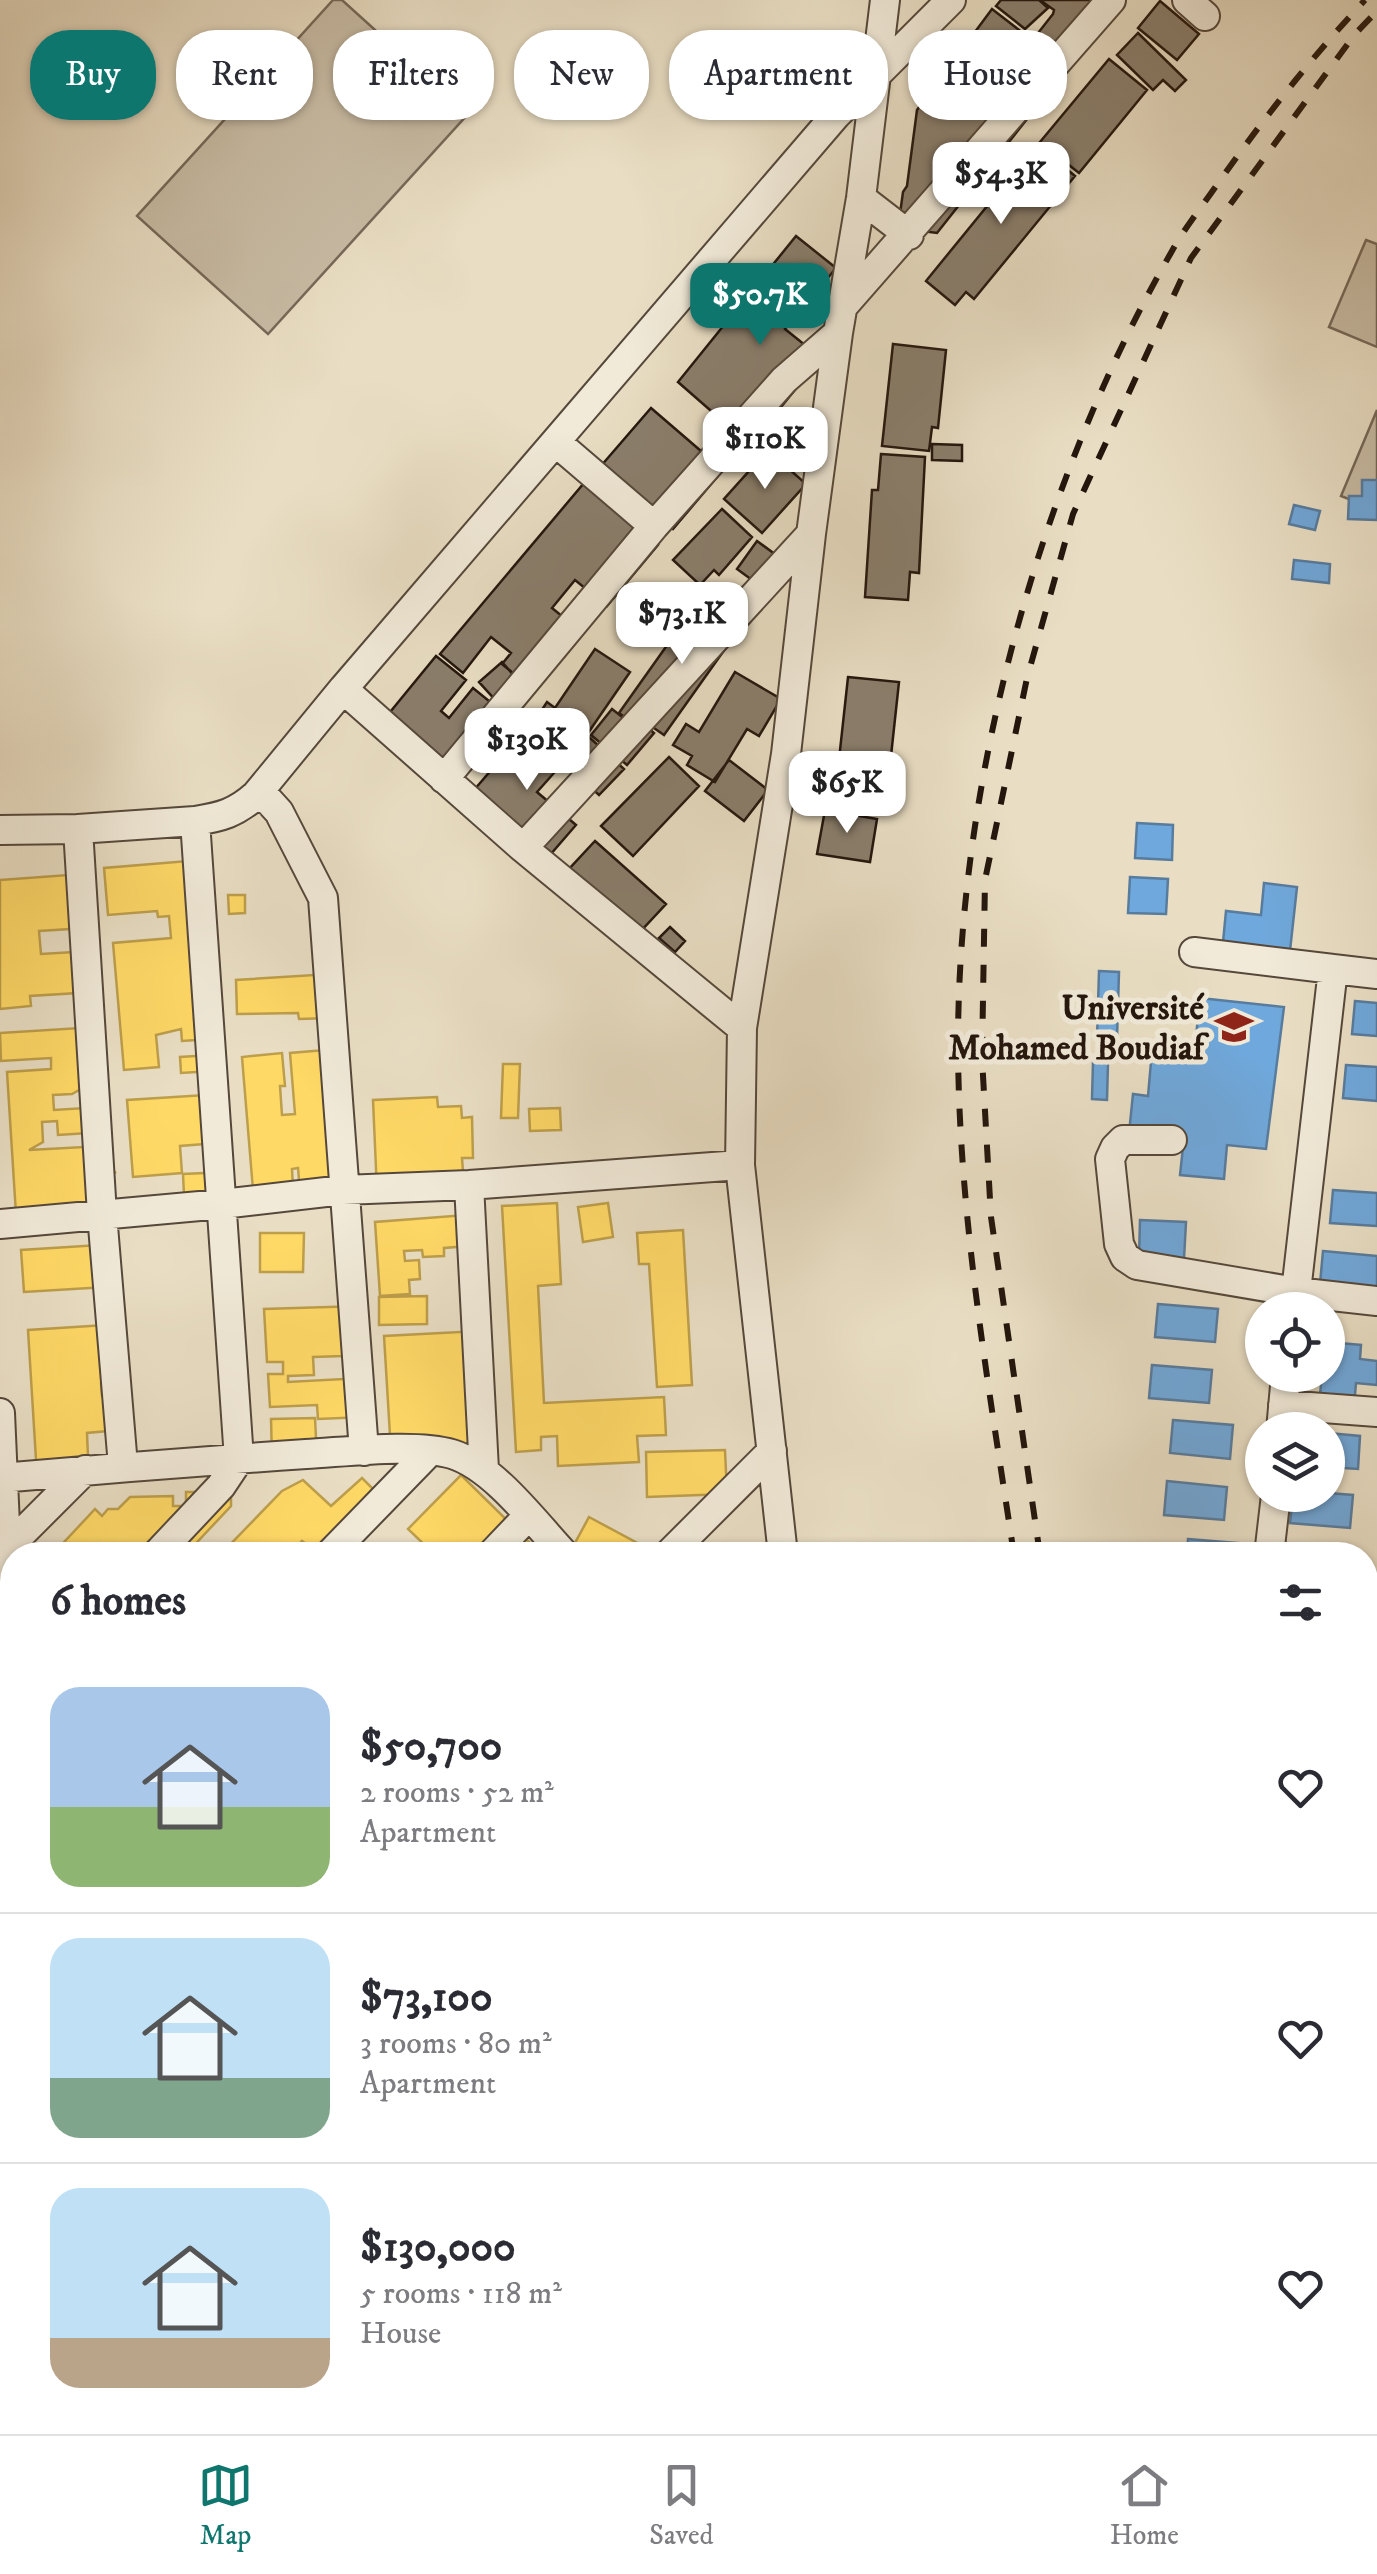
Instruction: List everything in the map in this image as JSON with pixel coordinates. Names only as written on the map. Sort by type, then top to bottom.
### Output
[{"type":"street","points":[[880,30],[884,0]]},
{"type":"street","points":[[888,62],[950,0]]},
{"type":"street","points":[[846,304],[1111,0]]},
{"type":"street","points":[[0,830],[195,821],[224,817],[240,809],[256,795],[343,688],[832,120]]},
{"type":"street","points":[[781,1542],[740,1164],[742,1028],[786,754],[811,534],[869,120]]},
{"type":"street","points":[[861,198],[909,235]]},
{"type":"street","points":[[444,779],[654,526],[784,380],[838,332]]},
{"type":"street","points":[[557,443],[654,526]]},
{"type":"street","points":[[523,848],[811,534]]},
{"type":"street","points":[[343,688],[523,848],[742,1028]]},
{"type":"street","points":[[256,795],[279,812],[323,898],[364,1451]]},
{"type":"street","points":[[168,1542],[221,1486],[239,1459],[195,821]]},
{"type":"street","points":[[78,829],[102,1214],[123,1466]]},
{"type":"street","points":[[1194,952],[1377,974]]},
{"type":"street","points":[[1296,1292],[1332,970]]},
{"type":"street","points":[[1172,1140],[1123,1140],[1114,1148],[1110,1159],[1119,1244],[1125,1257],[1138,1265],[1256,1292]]},
{"type":"street","points":[[0,1224],[343,1190],[468,1185],[740,1164]]},
{"type":"street","points":[[468,1185],[484,1470]]},
{"type":"street","points":[[1345,1301],[1377,1301]]},
{"type":"street","points":[[1345,1414],[1377,1412]]},
{"type":"street","points":[[0,1413],[2,1542]]},
{"type":"street","points":[[2,1478],[123,1466],[364,1451],[430,1451],[452,1454],[484,1470],[553,1542]]},
{"type":"street","points":[[342,1542],[430,1451]]},
{"type":"street","points":[[681,1542],[772,1451]]},
{"type":"street","points":[[18,1542],[85,1470]]},
{"type":"street","points":[[1271,1542],[1274,1512]]},
{"type":"street","points":[[503,1542],[528,1516]]},
{"type":"shaded area","points":[[333,0],[342,0],[375,30],[333,30],[333,120],[463,120],[268,334],[137,216],[224,120],[313,120],[313,30],[306,30]]},
{"type":"shaded area","points":[[1366,240],[1377,244],[1377,347],[1329,327]]},
{"type":"shaded area","points":[[1377,410],[1377,510],[1341,496]]},
{"type":"building: Homes","points":[[200,860],[214,1017],[194,1019],[196,1040],[182,1041],[181,1029],[156,1035],[159,1067],[124,1070],[113,943],[171,938],[169,916],[158,917],[157,911],[108,915],[104,868]]},
{"type":"building: Homes","points":[[82,874],[86,928],[39,931],[41,954],[91,951],[94,992],[30,996],[31,1006],[0,1009],[0,880]]},
{"type":"building: Homes","points":[[228,895],[245,895],[245,913],[229,914]]},
{"type":"building: Homes","points":[[330,974],[332,1018],[299,1019],[298,1013],[237,1014],[236,980]]},
{"type":"building: Homes","points":[[96,1027],[86,1086],[72,1094],[53,1095],[54,1110],[102,1107],[104,1132],[58,1135],[57,1121],[42,1122],[43,1142],[29,1150],[102,1146],[103,1173],[116,1172],[102,1181],[104,1225],[17,1230],[7,1072],[51,1069],[51,1058],[1,1061],[0,1033]]},
{"type":"building: Homes","points":[[337,1049],[350,1199],[301,1203],[298,1168],[292,1169],[293,1187],[253,1190],[242,1057],[282,1053],[282,1115],[295,1114],[290,1053]]},
{"type":"building: Homes","points":[[212,1055],[212,1071],[181,1073],[180,1057]]},
{"type":"building: Homes","points":[[503,1064],[520,1064],[518,1118],[501,1118]]},
{"type":"building: Homes","points":[[221,1094],[205,1144],[180,1146],[182,1173],[133,1177],[127,1100]]},
{"type":"building: Homes","points":[[437,1097],[438,1107],[461,1106],[462,1118],[472,1117],[473,1158],[462,1158],[463,1171],[441,1172],[442,1189],[377,1192],[373,1100]]},
{"type":"building: Homes","points":[[560,1108],[561,1130],[530,1131],[529,1109]]},
{"type":"building: Homes","points":[[229,1172],[185,1216],[183,1174]]},
{"type":"building: Homes","points":[[557,1203],[561,1284],[538,1286],[544,1403],[664,1397],[666,1435],[637,1436],[639,1462],[558,1466],[557,1436],[541,1437],[541,1450],[516,1452],[502,1206]]},
{"type":"building: Homes","points":[[608,1203],[613,1237],[583,1242],[578,1207]]},
{"type":"building: Homes","points":[[466,1215],[469,1246],[444,1248],[444,1256],[423,1257],[422,1250],[404,1251],[405,1261],[419,1260],[420,1279],[409,1280],[410,1294],[380,1296],[375,1222]]},
{"type":"building: Homes","points":[[683,1230],[692,1385],[657,1387],[649,1264],[639,1264],[637,1233]]},
{"type":"building: Homes","points":[[260,1233],[304,1233],[303,1272],[260,1272]]},
{"type":"building: Homes","points":[[115,1244],[106,1287],[24,1292],[21,1250]]},
{"type":"building: Homes","points":[[427,1296],[427,1324],[379,1325],[379,1297]]},
{"type":"building: Homes","points":[[360,1306],[362,1343],[342,1344],[343,1356],[313,1357],[314,1375],[288,1376],[288,1382],[362,1378],[364,1417],[318,1419],[317,1405],[270,1407],[268,1374],[283,1374],[283,1362],[267,1362],[264,1309]]},
{"type":"building: Homes","points":[[121,1324],[125,1382],[101,1384],[102,1396],[125,1395],[108,1431],[87,1433],[88,1457],[79,1457],[80,1473],[37,1476],[28,1330]]},
{"type":"building: Homes","points":[[479,1331],[485,1447],[391,1452],[384,1336]]},
{"type":"building: Homes","points":[[315,1418],[317,1458],[272,1459],[271,1419]]},
{"type":"building: Homes","points":[[725,1450],[727,1494],[647,1497],[646,1452]]},
{"type":"building: Homes","points":[[461,1475],[529,1542],[422,1542],[408,1529]]},
{"type":"building: Homes","points":[[362,1478],[393,1509],[361,1542],[233,1542],[282,1491],[303,1480],[331,1506]]},
{"type":"building: Homes","points":[[186,1492],[231,1492],[231,1506],[197,1542],[64,1542],[95,1509],[102,1516],[108,1509],[118,1509],[130,1497],[173,1496],[173,1506],[186,1506]]},
{"type":"building: Homes","points":[[589,1517],[636,1542],[576,1542]]},
{"type":"building: Schools","points":[[1362,480],[1377,480],[1377,520],[1348,519],[1349,496],[1362,496]]},
{"type":"building: Schools","points":[[1294,505],[1320,511],[1315,530],[1289,524]]},
{"type":"building: Schools","points":[[1294,560],[1330,564],[1329,583],[1292,579]]},
{"type":"building: Schools","points":[[1137,823],[1173,825],[1172,860],[1135,858]]},
{"type":"building: Schools","points":[[1130,877],[1168,879],[1166,914],[1128,913]]},
{"type":"building: Schools","points":[[1264,883],[1297,887],[1289,960],[1222,953],[1226,911],[1261,915]]},
{"type":"building: Schools","points":[[1099,971],[1119,972],[1117,1039],[1097,1039]]},
{"type":"building: Schools","points":[[1200,998],[1284,1007],[1266,1149],[1227,1145],[1224,1179],[1180,1175],[1184,1138],[1129,1133],[1133,1094],[1148,1096],[1152,1051],[1194,1056]]},
{"type":"building: Schools","points":[[1355,1001],[1377,1003],[1377,1036],[1352,1034]]},
{"type":"building: Schools","points":[[1093,1062],[1108,1063],[1107,1100],[1092,1099]]},
{"type":"building: Schools","points":[[1346,1065],[1377,1067],[1377,1101],[1343,1098]]},
{"type":"building: Schools","points":[[1333,1190],[1377,1193],[1377,1226],[1330,1223]]},
{"type":"building: Schools","points":[[1140,1220],[1186,1222],[1184,1259],[1139,1258]]},
{"type":"building: Schools","points":[[1323,1251],[1377,1256],[1377,1289],[1320,1284]]},
{"type":"building: Schools","points":[[1158,1304],[1218,1309],[1215,1342],[1155,1337]]},
{"type":"building: Schools","points":[[1345,1344],[1361,1345],[1360,1359],[1377,1361],[1377,1385],[1356,1383],[1354,1406],[1319,1404],[1320,1392],[1345,1392]]},
{"type":"building: Schools","points":[[1152,1365],[1212,1370],[1209,1403],[1149,1398]]},
{"type":"building: Schools","points":[[1173,1420],[1233,1425],[1230,1459],[1170,1453]]},
{"type":"building: Schools","points":[[1345,1435],[1360,1436],[1358,1469],[1345,1468]]},
{"type":"building: Schools","points":[[1167,1481],[1227,1487],[1224,1520],[1164,1515]]},
{"type":"building: Schools","points":[[1345,1494],[1353,1495],[1350,1528],[1290,1523],[1291,1512],[1345,1512]]},
{"type":"building: Other","points":[[1001,0],[1039,0],[1048,8],[1025,29],[996,6]]},
{"type":"building: Other","points":[[1040,0],[1121,0],[1067,68],[1067,30],[1040,30],[1054,10]]},
{"type":"building: Other","points":[[1160,1],[1199,34],[1177,60],[1138,28]]},
{"type":"building: Other","points":[[992,9],[1019,30],[976,30]]},
{"type":"building: Other","points":[[1138,33],[1186,80],[1175,91],[1163,80],[1153,90],[1117,55]]},
{"type":"building: Other","points":[[1109,59],[1147,90],[1079,173],[1040,142],[1058,120],[1067,120],[1067,110]]},
{"type":"building: Other","points":[[916,120],[1026,120],[937,233],[922,231],[900,214]]},
{"type":"building: Other","points":[[1037,145],[1075,176],[974,299],[966,292],[955,305],[926,281]]},
{"type":"building: Other","points":[[796,236],[836,268],[809,301],[796,291],[782,308],[794,317],[785,329],[821,358],[750,445],[678,382]]},
{"type":"building: Other","points":[[893,344],[946,350],[938,428],[932,427],[929,451],[882,446]]},
{"type":"building: Other","points":[[651,408],[723,470],[673,529],[600,467]]},
{"type":"building: Other","points":[[932,444],[962,445],[962,461],[932,460]]},
{"type":"building: Other","points":[[768,450],[806,484],[762,533],[724,499]]},
{"type":"building: Other","points":[[881,454],[925,457],[919,573],[910,572],[908,600],[865,597],[872,490],[878,490]]},
{"type":"building: Other","points":[[584,483],[658,545],[607,606],[575,580],[552,608],[579,630],[531,688],[502,664],[511,653],[491,637],[463,673],[440,654]]},
{"type":"building: Other","points":[[722,509],[752,537],[719,575],[714,570],[700,585],[673,560]]},
{"type":"building: Other","points":[[757,541],[787,563],[767,591],[737,569]]},
{"type":"building: Other","points":[[702,596],[742,625],[664,735],[641,719],[636,725],[619,713]]},
{"type":"building: Other","points":[[595,649],[630,672],[588,733],[581,729],[568,749],[532,725],[547,702],[555,708]]},
{"type":"building: Other","points":[[436,656],[466,680],[441,711],[449,718],[473,688],[510,718],[462,778],[386,717]]},
{"type":"building: Other","points":[[502,662],[530,694],[508,714],[479,682]]},
{"type":"building: Other","points":[[735,672],[781,699],[759,736],[747,729],[715,782],[687,765],[692,756],[673,745],[686,724],[699,732]]},
{"type":"building: Other","points":[[848,677],[899,682],[887,793],[836,787]]},
{"type":"building: Other","points":[[612,709],[640,731],[645,725],[654,733],[627,765],[591,735]]},
{"type":"building: Other","points":[[524,732],[562,764],[537,792],[576,825],[550,855],[474,790]]},
{"type":"building: Other","points":[[589,737],[624,769],[599,795],[565,764]]},
{"type":"building: Other","points":[[669,757],[699,786],[633,856],[601,826]]},
{"type":"building: Other","points":[[729,760],[768,790],[744,821],[705,791]]},
{"type":"building: Other","points":[[825,810],[877,819],[870,862],[817,854]]},
{"type":"building: Other","points":[[595,841],[666,904],[639,933],[569,869]]},
{"type":"building: Other","points":[[670,927],[685,941],[675,952],[659,938]]},
{"type":"railway","points":[[1012,1542],[977,1303],[964,1176],[958,1049],[961,948],[972,845],[990,741],[1015,637],[1046,535],[1082,436],[1125,341],[1192,219],[1286,92],[1365,0]]},
{"type":"railway","points":[[1038,1542],[991,1217],[982,1058],[985,880],[1027,678],[1073,514],[1191,258],[1355,34],[1377,11]]},
{"type":"place","name":"Université Mohamed Boudiaf","points":[[1234,1027]]}]
